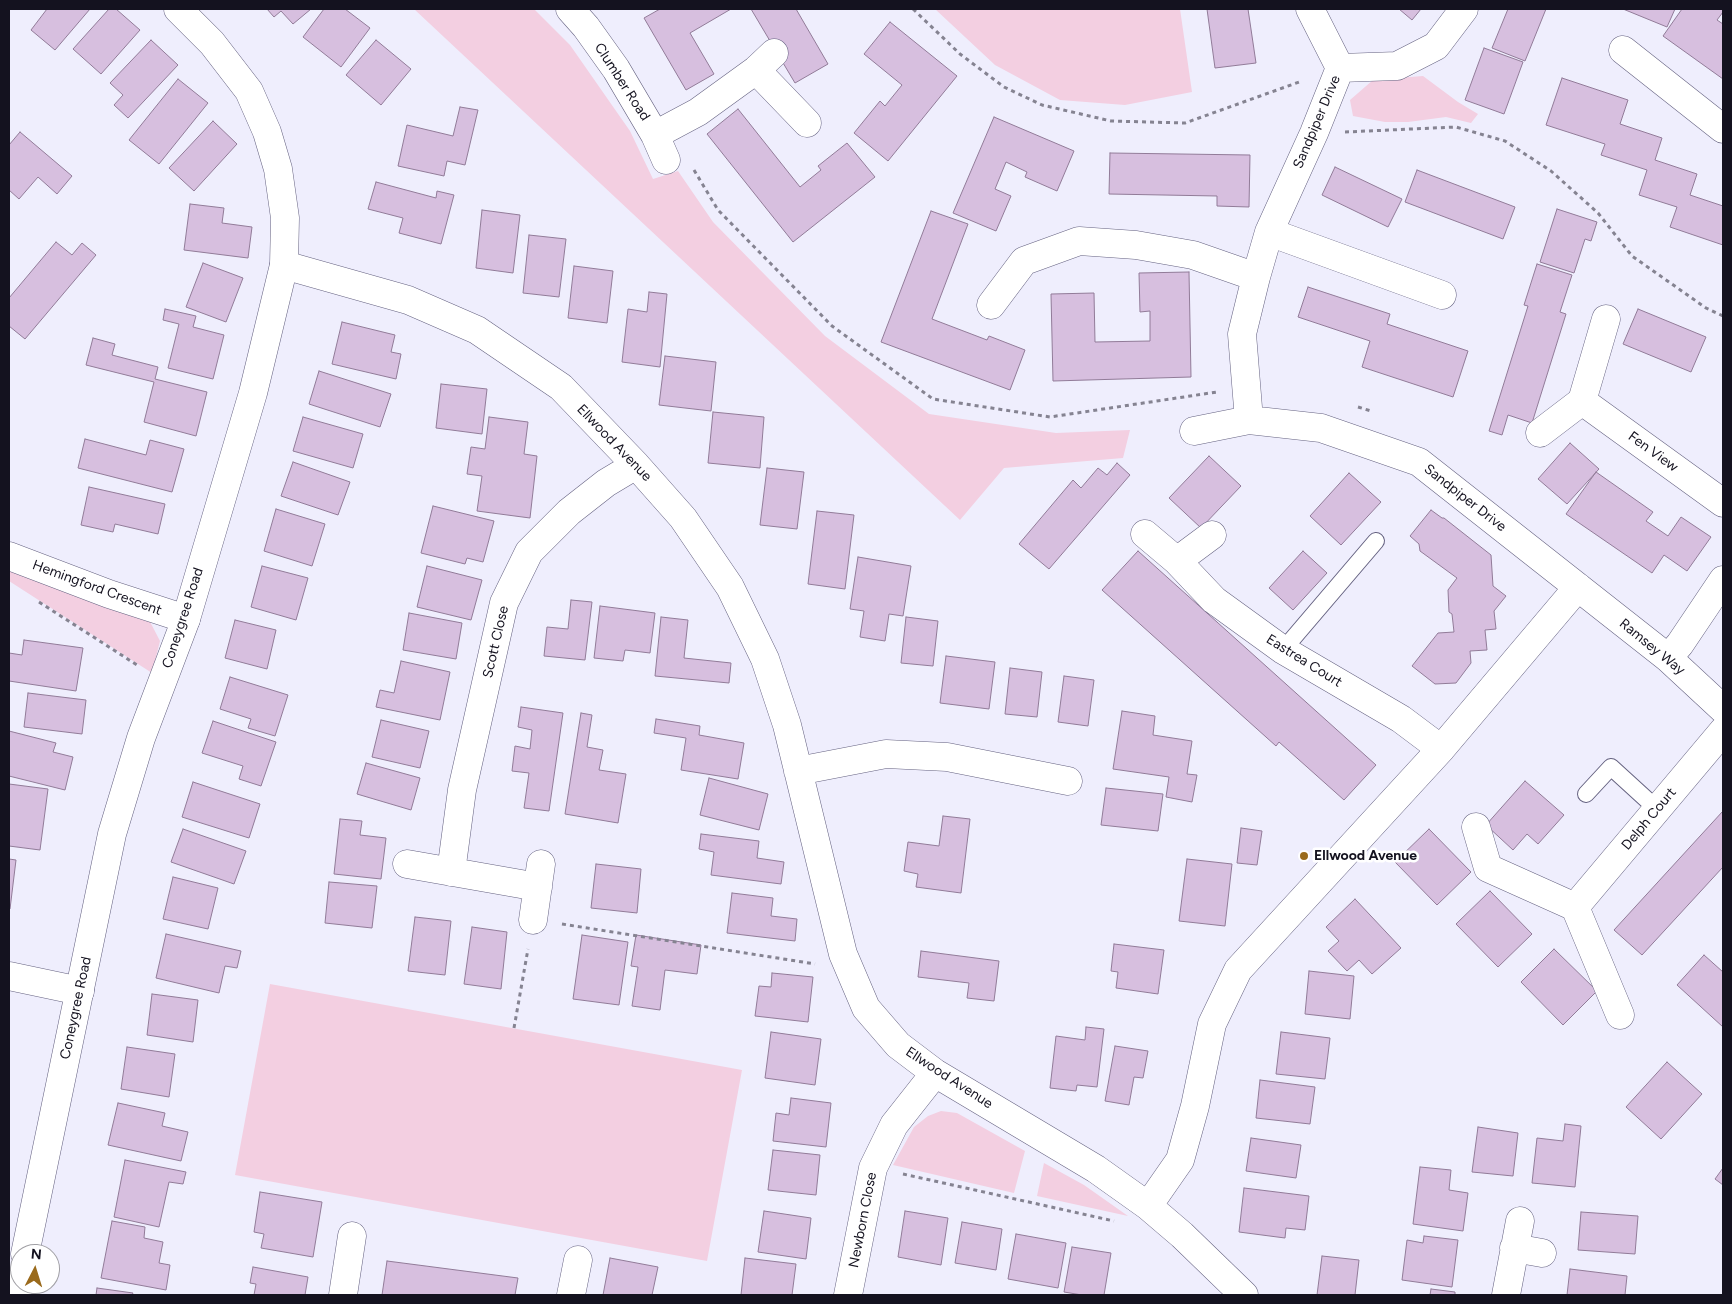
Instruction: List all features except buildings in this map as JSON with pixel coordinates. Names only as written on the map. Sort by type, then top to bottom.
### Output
[{"type":"street","name":"Coneygree Road","points":[[27,1244],[112,834],[141,738],[186,620],[253,392],[284,265],[285,218],[278,169],[267,132],[249,91],[212,43],[178,9]]},
{"type":"street","name":"Clumber Road","points":[[570,9],[586,27],[616,69],[655,135],[666,160]]},
{"type":"street","name":"Sandpiper Drive","points":[[1249,420],[1242,334],[1256,278],[1269,232],[1314,133],[1340,68],[1310,9]]},
{"type":"street","name":"Sandpiper Drive","points":[[1340,68],[1397,66],[1436,46],[1464,9]]},
{"type":"street","points":[[1623,50],[1723,129]]},
{"type":"street","points":[[655,135],[698,112],[765,62],[807,123]]},
{"type":"street","points":[[1269,232],[1442,295]]},
{"type":"street","points":[[991,305],[1024,261],[1079,242],[1136,245],[1193,255],[1256,278]]},
{"type":"street","name":"Ellwood Avenue","points":[[284,265],[408,300],[477,330],[561,387],[636,464],[683,518],[730,587],[765,659],[788,725],[843,954],[866,1008],[898,1045],[935,1073],[1096,1169],[1148,1206],[1182,1235],[1244,1295]]},
{"type":"street","points":[[1540,433],[1582,401],[1606,319]]},
{"type":"street","name":"Fen View","points":[[1582,401],[1723,503]]},
{"type":"street","name":"Sandpiper Drive","points":[[1194,431],[1249,420],[1321,428],[1419,462],[1578,588]]},
{"type":"street","name":"Scott Close","points":[[451,872],[462,790],[504,603],[529,552],[568,512],[606,483],[636,464]]},
{"type":"street","name":"Eastrea Court","points":[[1145,534],[1177,561],[1214,600],[1283,650],[1401,720],[1441,749]]},
{"type":"street","points":[[1177,561],[1212,535]]},
{"type":"street","name":"Hemingford Crescent","points":[[9,556],[100,591],[186,620]]},
{"type":"street","points":[[1668,658],[1680,644],[1723,580]]},
{"type":"street","points":[[1148,1206],[1180,1160],[1195,1106],[1212,1024],[1238,970],[1441,749],[1578,588]]},
{"type":"street","name":"Ramsey Way","points":[[1578,588],[1668,658],[1723,709]]},
{"type":"street","name":"Delph Court","points":[[1575,907],[1723,731]]},
{"type":"street","points":[[798,771],[886,754],[948,757],[1068,781]]},
{"type":"street","points":[[1476,827],[1488,868],[1575,907],[1620,1015]]},
{"type":"street","points":[[407,864],[451,872],[539,875],[533,920]]},
{"type":"street","points":[[9,976],[80,991]]},
{"type":"street","name":"Newborn Close","points":[[848,1295],[873,1168],[894,1126],[935,1073]]},
{"type":"street","points":[[1506,1295],[1520,1221]]},
{"type":"street","points":[[342,1295],[352,1236]]},
{"type":"street","points":[[1514,1248],[1542,1253]]},
{"type":"street","points":[[571,1295],[578,1260]]},
{"type":"lane","points":[[1283,650],[1376,541]]},
{"type":"lane","points":[[1586,794],[1611,767],[1657,809]]},
{"type":"path","points":[[913,9],[960,54],[1004,87],[1042,106],[1111,121],[1185,123],[1340,68]]},
{"type":"path","points":[[1314,133],[1456,127],[1505,141],[1551,171],[1598,213],[1632,256],[1706,308],[1723,316]]},
{"type":"path","points":[[693,169],[718,210],[832,326],[933,399],[1050,417],[1246,388]]},
{"type":"path","points":[[1356,406],[1373,412]]},
{"type":"path","points":[[33,598],[162,682]]},
{"type":"path","points":[[514,1028],[533,920],[850,969]]},
{"type":"path","points":[[873,1168],[1117,1221]]},
{"type":"shaded area","points":[[414,9],[534,9],[570,45],[630,131],[653,179],[678,171],[713,222],[825,336],[929,414],[1056,433],[1130,430],[1123,458],[1004,468],[960,520]]},
{"type":"shaded area","points":[[935,9],[1180,9],[1192,92],[1125,105],[1060,100],[995,65]]},
{"type":"shaded area","points":[[1423,76],[1478,114],[1471,123],[1446,117],[1408,122],[1385,122],[1353,116],[1350,100],[1373,80]]},
{"type":"shaded area","points":[[9,563],[146,614],[160,641],[152,673],[9,581]]},
{"type":"shaded area","points":[[270,984],[742,1070],[707,1261],[235,1175]]},
{"type":"shaded area","points":[[941,1111],[957,1113],[1025,1151],[1014,1193],[893,1165],[914,1127],[928,1116]]},
{"type":"shaded area","points":[[1044,1163],[1084,1185],[1128,1216],[1037,1196]]},
{"type":"place","name":"Ellwood Avenue","points":[[1304,856]]}]
